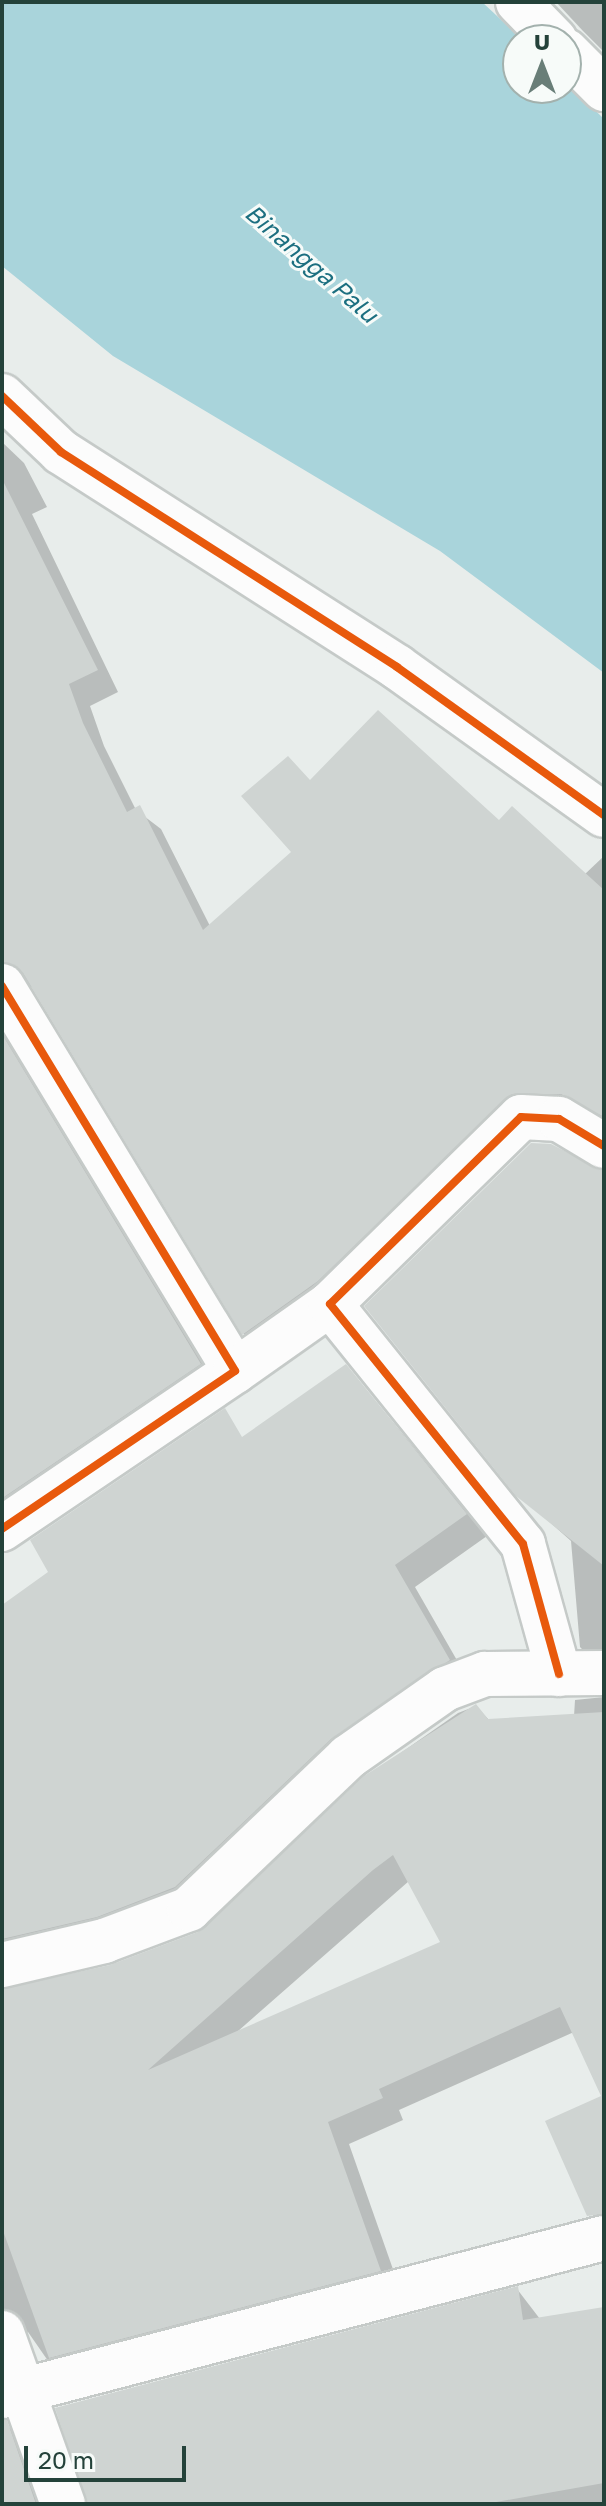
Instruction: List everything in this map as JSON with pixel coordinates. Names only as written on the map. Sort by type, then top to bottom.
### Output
[{"type":"street","points":[[518,2],[539,24]]},
{"type":"street","points":[[582,67],[604,89]]},
{"type":"street","points":[[2,396],[61,452],[397,667],[604,815]]},
{"type":"street","points":[[2,986],[235,1371]]},
{"type":"street","points":[[2,1529],[330,1304],[521,1117],[559,1119],[604,1146]]},
{"type":"street","points":[[330,1304],[523,1544],[559,1674]]},
{"type":"street","points":[[2,1965],[104,1941],[189,1909],[348,1757],[445,1689],[485,1674],[604,1673]]},
{"type":"street","points":[[10,2393],[604,2238]]},
{"type":"street","points":[[2,2333],[10,2393],[63,2504]]},
{"type":"water","name":"Binangga Palu","points":[[2,2],[482,2],[506,24],[502,24],[502,104],[582,104],[582,98],[604,119],[604,673],[440,551],[113,356],[2,266]]},
{"type":"building","points":[[2,479],[98,670],[69,684],[83,723],[127,812],[140,805],[203,930],[291,852],[241,796],[288,756],[310,780],[378,710],[499,820],[512,806],[604,890],[604,1117],[561,1094],[512,1094],[318,1281],[242,1335],[23,973],[2,961]]},
{"type":"building","points":[[2,1034],[201,1364],[4,1497],[2,1493]]},
{"type":"building","points":[[531,1143],[551,1144],[604,1171],[604,1566],[516,1496],[364,1306]]},
{"type":"building","points":[[346,1364],[467,1514],[395,1565],[450,1660],[331,1739],[175,1887],[97,1917],[2,1939],[2,1605],[48,1572],[30,1540],[225,1408],[242,1437]]},
{"type":"building","points":[[476,1704],[488,1719],[604,1712],[604,2214],[587,2216],[545,2121],[601,2096],[560,2007],[379,2089],[383,2098],[328,2122],[381,2271],[49,2358],[2,2228],[2,1989],[110,1965],[198,1932],[364,1776]],"holes":[[[393,1855],[440,1942],[148,2070]]]},
{"type":"building","points":[[518,2286],[523,2320],[604,2307],[604,2483],[485,2504],[87,2504],[55,2408]]},
{"type":"building","points":[[2,2420],[7,2420],[36,2504],[2,2504]]},
{"type":"cycle path","points":[[2,396],[61,452],[397,667],[604,815]]},
{"type":"cycle path","points":[[2,986],[235,1371],[2,1529]]},
{"type":"cycle path","points":[[559,1674],[523,1544],[330,1304],[521,1117],[559,1119],[604,1146]]}]
